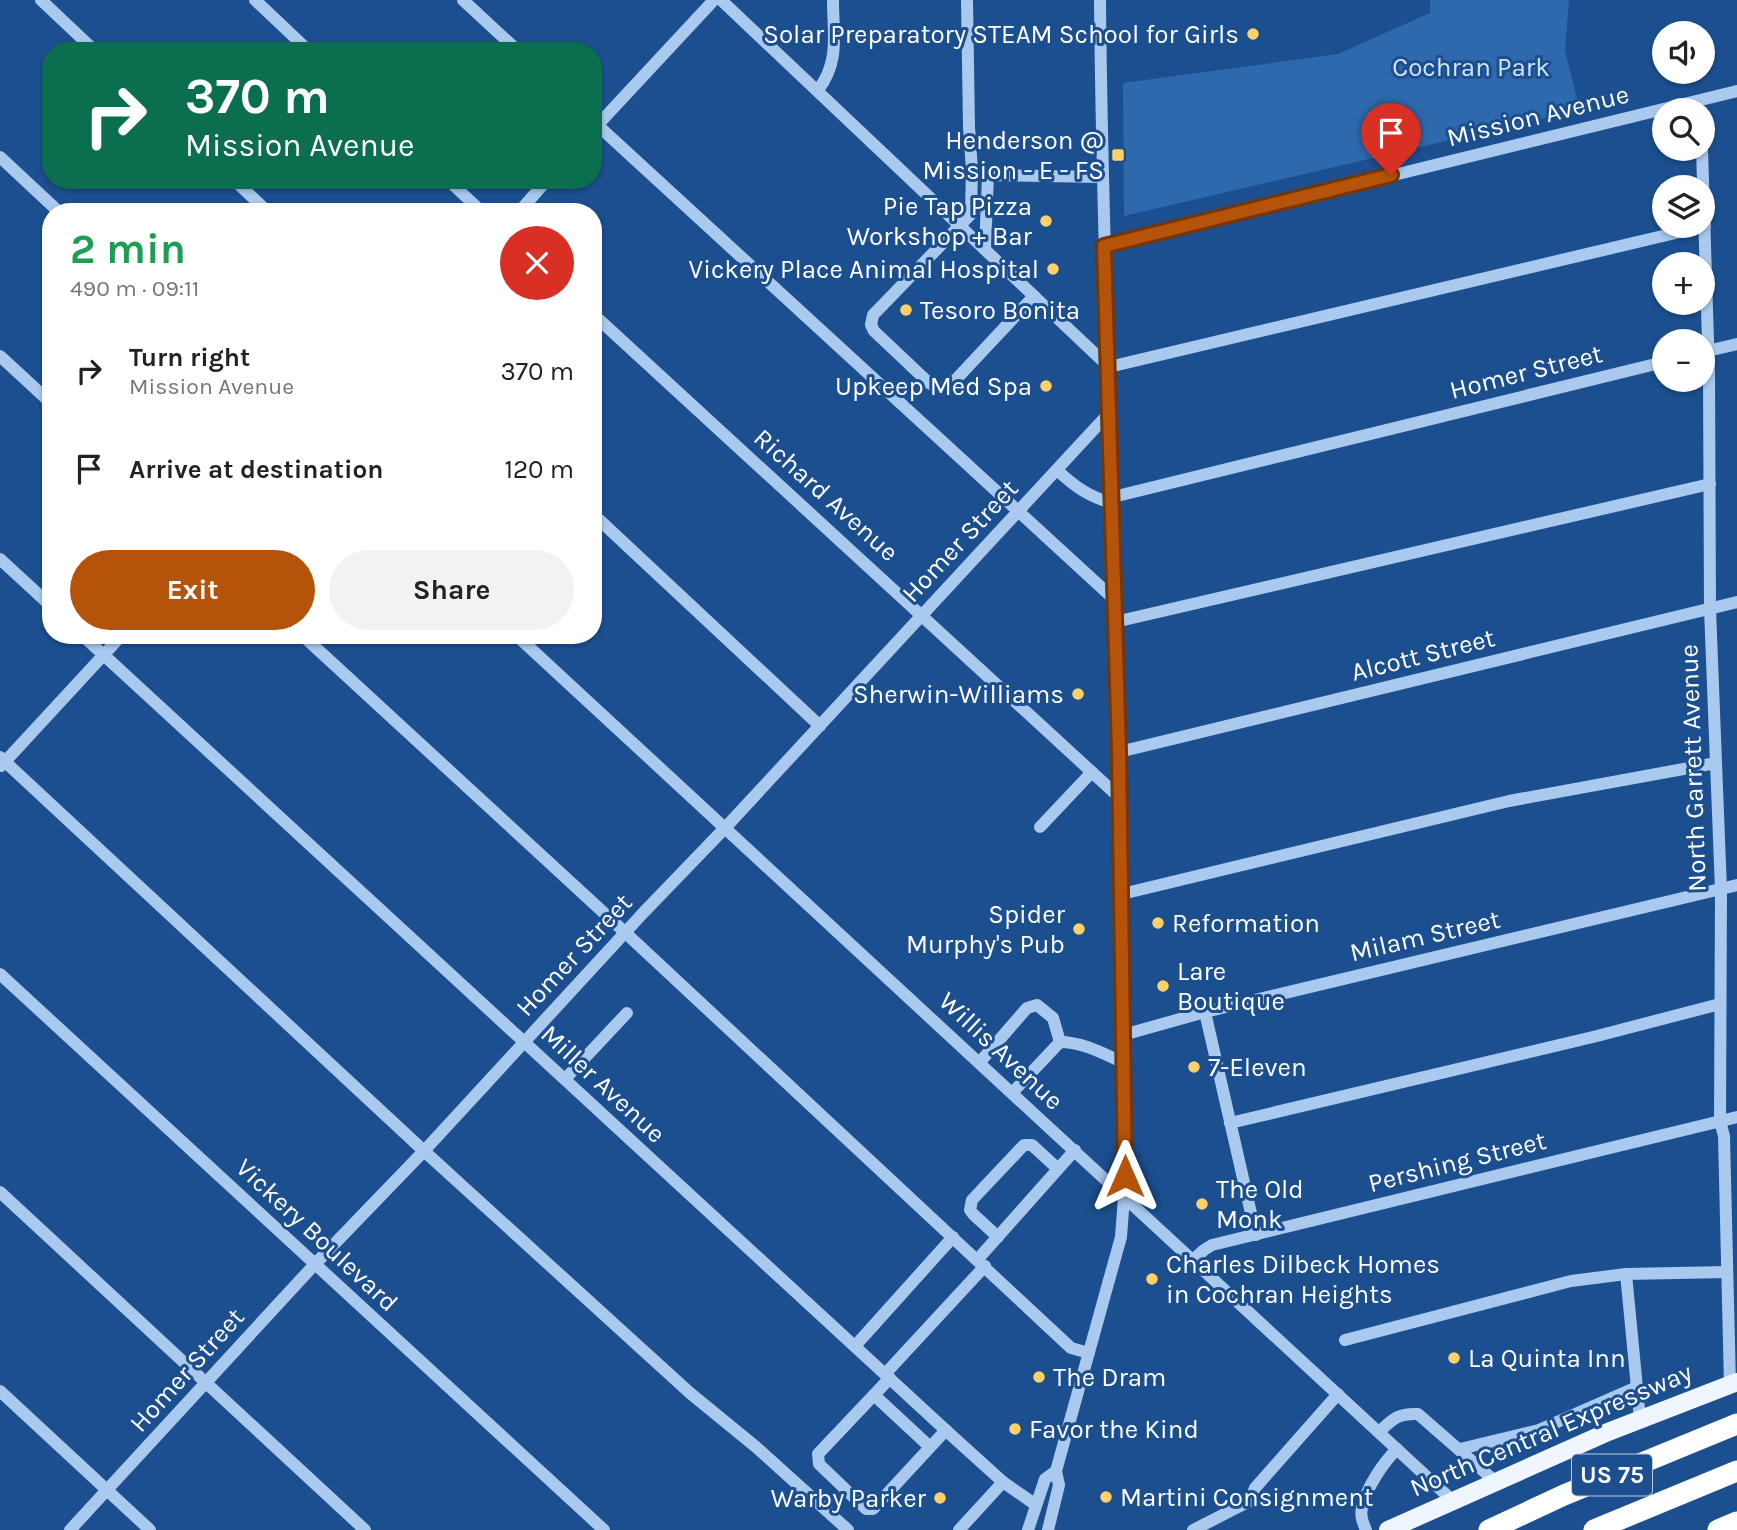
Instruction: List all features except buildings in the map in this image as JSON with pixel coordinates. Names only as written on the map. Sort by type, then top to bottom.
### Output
[{"type":"highway","name":"US 75","points":[[1489,1530],[1614,1474],[1737,1424]]},
{"type":"highway","name":"US 75","points":[[1594,1530],[1737,1471]]},
{"type":"highway","points":[[1717,1530],[1737,1522]]},
{"type":"main road","name":"North Central Expressway","points":[[1388,1530],[1552,1456],[1734,1384]]},
{"type":"street","points":[[41,0],[86,42]]},
{"type":"street","points":[[255,0],[299,42]]},
{"type":"street","points":[[463,0],[507,42]]},
{"type":"street","points":[[602,118],[714,0]]},
{"type":"street","points":[[721,0],[1109,367]]},
{"type":"street","points":[[818,90],[829,76],[834,54],[833,0]]},
{"type":"street","points":[[967,0],[971,214],[873,315],[871,325],[920,375],[937,388],[947,389],[1034,296]]},
{"type":"street","points":[[1048,1530],[1059,1485],[1056,1471],[1121,1237],[1125,1196],[1122,894],[1113,500],[1101,177],[1100,0]]},
{"type":"street","name":"Mission Avenue","points":[[1715,100],[1737,91]]},
{"type":"street","name":"Mission Avenue","points":[[1104,246],[1652,117]]},
{"type":"street","points":[[602,131],[1115,600]]},
{"type":"street","points":[[0,157],[49,203]]},
{"type":"street","points":[[985,249],[988,175],[1101,177]]},
{"type":"street","points":[[244,189],[258,203]]},
{"type":"street","points":[[458,189],[473,203]]},
{"type":"street","points":[[527,203],[539,189]]},
{"type":"street","points":[[1109,367],[1654,238]]},
{"type":"street","name":"North Garrett Avenue","points":[[1705,238],[1706,329]]},
{"type":"street","name":"Richard Avenue","points":[[602,322],[1119,797]]},
{"type":"street","points":[[1715,350],[1737,344]]},
{"type":"street","points":[[0,356],[42,395]]},
{"type":"street","name":"Homer Street","points":[[1113,500],[1652,365]]},
{"type":"street","name":"North Garrett Avenue","points":[[1707,392],[1710,608],[1721,890],[1720,1121],[1724,1136],[1734,1384]]},
{"type":"street","name":"Homer Street","points":[[71,1530],[315,1264],[424,1151],[1110,412]]},
{"type":"street","points":[[1057,470],[1076,487],[1096,498],[1113,500]]},
{"type":"street","points":[[1115,622],[1710,484]]},
{"type":"street","points":[[602,522],[820,726]]},
{"type":"street","points":[[0,559],[42,599]]},
{"type":"street","name":"Alcott Street","points":[[1119,752],[1737,602]]},
{"type":"street","name":"Miller Avenue","points":[[91,644],[1003,1482],[1036,1505]]},
{"type":"street","points":[[113,644],[2,762],[690,1393],[756,1447],[848,1530]]},
{"type":"street","points":[[312,644],[1071,1348],[1088,1353]]},
{"type":"street","name":"Willis Avenue","points":[[526,644],[1453,1501]]},
{"type":"street","points":[[1122,894],[1509,801],[1716,763]]},
{"type":"street","points":[[1040,827],[1092,772]]},
{"type":"street","name":"Milam Street","points":[[1123,1035],[1205,1012],[1737,886]]},
{"type":"street","name":"Vickery Boulevard","points":[[0,974],[604,1530]]},
{"type":"street","points":[[1230,1123],[1720,1004]]},
{"type":"street","points":[[979,1062],[1027,1008],[1037,1005],[1053,1018],[1060,1042]]},
{"type":"street","points":[[1205,1012],[1256,1235]]},
{"type":"street","points":[[565,1079],[627,1013]]},
{"type":"street","points":[[1013,1092],[1060,1042],[1088,1047],[1124,1063]]},
{"type":"street","name":"Pershing Street","points":[[1193,1260],[1212,1245],[1737,1117]]},
{"type":"street","points":[[998,1237],[970,1210],[972,1200],[1024,1145],[1032,1145],[1058,1169]]},
{"type":"street","points":[[946,1430],[873,1509],[866,1508],[819,1464],[818,1454],[874,1395],[998,1237],[1075,1150]]},
{"type":"street","points":[[0,1192],[365,1530]]},
{"type":"street","points":[[855,1346],[953,1237]]},
{"type":"street","points":[[1345,1340],[1571,1281],[1730,1265]]},
{"type":"street","points":[[1626,1274],[1640,1419]]},
{"type":"street","points":[[1460,1449],[1539,1430],[1637,1387]]},
{"type":"street","points":[[0,1391],[150,1530]]},
{"type":"street","points":[[1193,1530],[1250,1501],[1255,1488],[1338,1394]]},
{"type":"street","points":[[874,1395],[930,1447]]},
{"type":"street","points":[[1380,1432],[1405,1413],[1418,1414],[1496,1482]]},
{"type":"street","points":[[1366,1530],[1361,1518],[1362,1508],[1381,1467],[1397,1448]]},
{"type":"street","points":[[1028,1530],[1045,1479],[1056,1471]]},
{"type":"street","points":[[959,1530],[1003,1482]]},
{"type":"green space","name":"Cochran Park","points":[[1430,0],[1569,0],[1565,51],[1580,110],[1124,216],[1123,83],[1338,54],[1430,13]]},
{"type":"place","name":"Solar Preparatory STEAM School for Girls","points":[[1253,34]]},
{"type":"place","name":"Henderson @ Mission - E - FS","points":[[1118,155]]},
{"type":"place","name":"Pie Tap Pizza Workshop + Bar","points":[[1046,221]]},
{"type":"place","name":"Vickery Place Animal Hospital","points":[[1053,269]]},
{"type":"place","name":"Tesoro Bonita","points":[[906,310]]},
{"type":"place","name":"Upkeep Med Spa","points":[[1046,386]]},
{"type":"place","name":"Sherwin-Williams","points":[[1078,694]]},
{"type":"place","name":"Reformation","points":[[1158,923]]},
{"type":"place","name":"Spider Murphy's Pub","points":[[1079,929]]},
{"type":"place","name":"Lare Boutique","points":[[1163,986]]},
{"type":"place","name":"7-Eleven","points":[[1194,1067]]},
{"type":"place","name":"The Old Monk","points":[[1202,1204]]},
{"type":"place","name":"Charles Dilbeck Homes in Cochran Heights","points":[[1152,1279]]},
{"type":"place","name":"La Quinta Inn","points":[[1454,1358]]},
{"type":"place","name":"The Dram","points":[[1039,1377]]},
{"type":"place","name":"Favor the Kind","points":[[1015,1429]]},
{"type":"place","name":"Martini Consignment","points":[[1106,1497]]},
{"type":"place","name":"Warby Parker","points":[[940,1498]]},
{"type":"route","points":[[1125,1176],[1119,752],[1104,246],[1391,175]]}]
